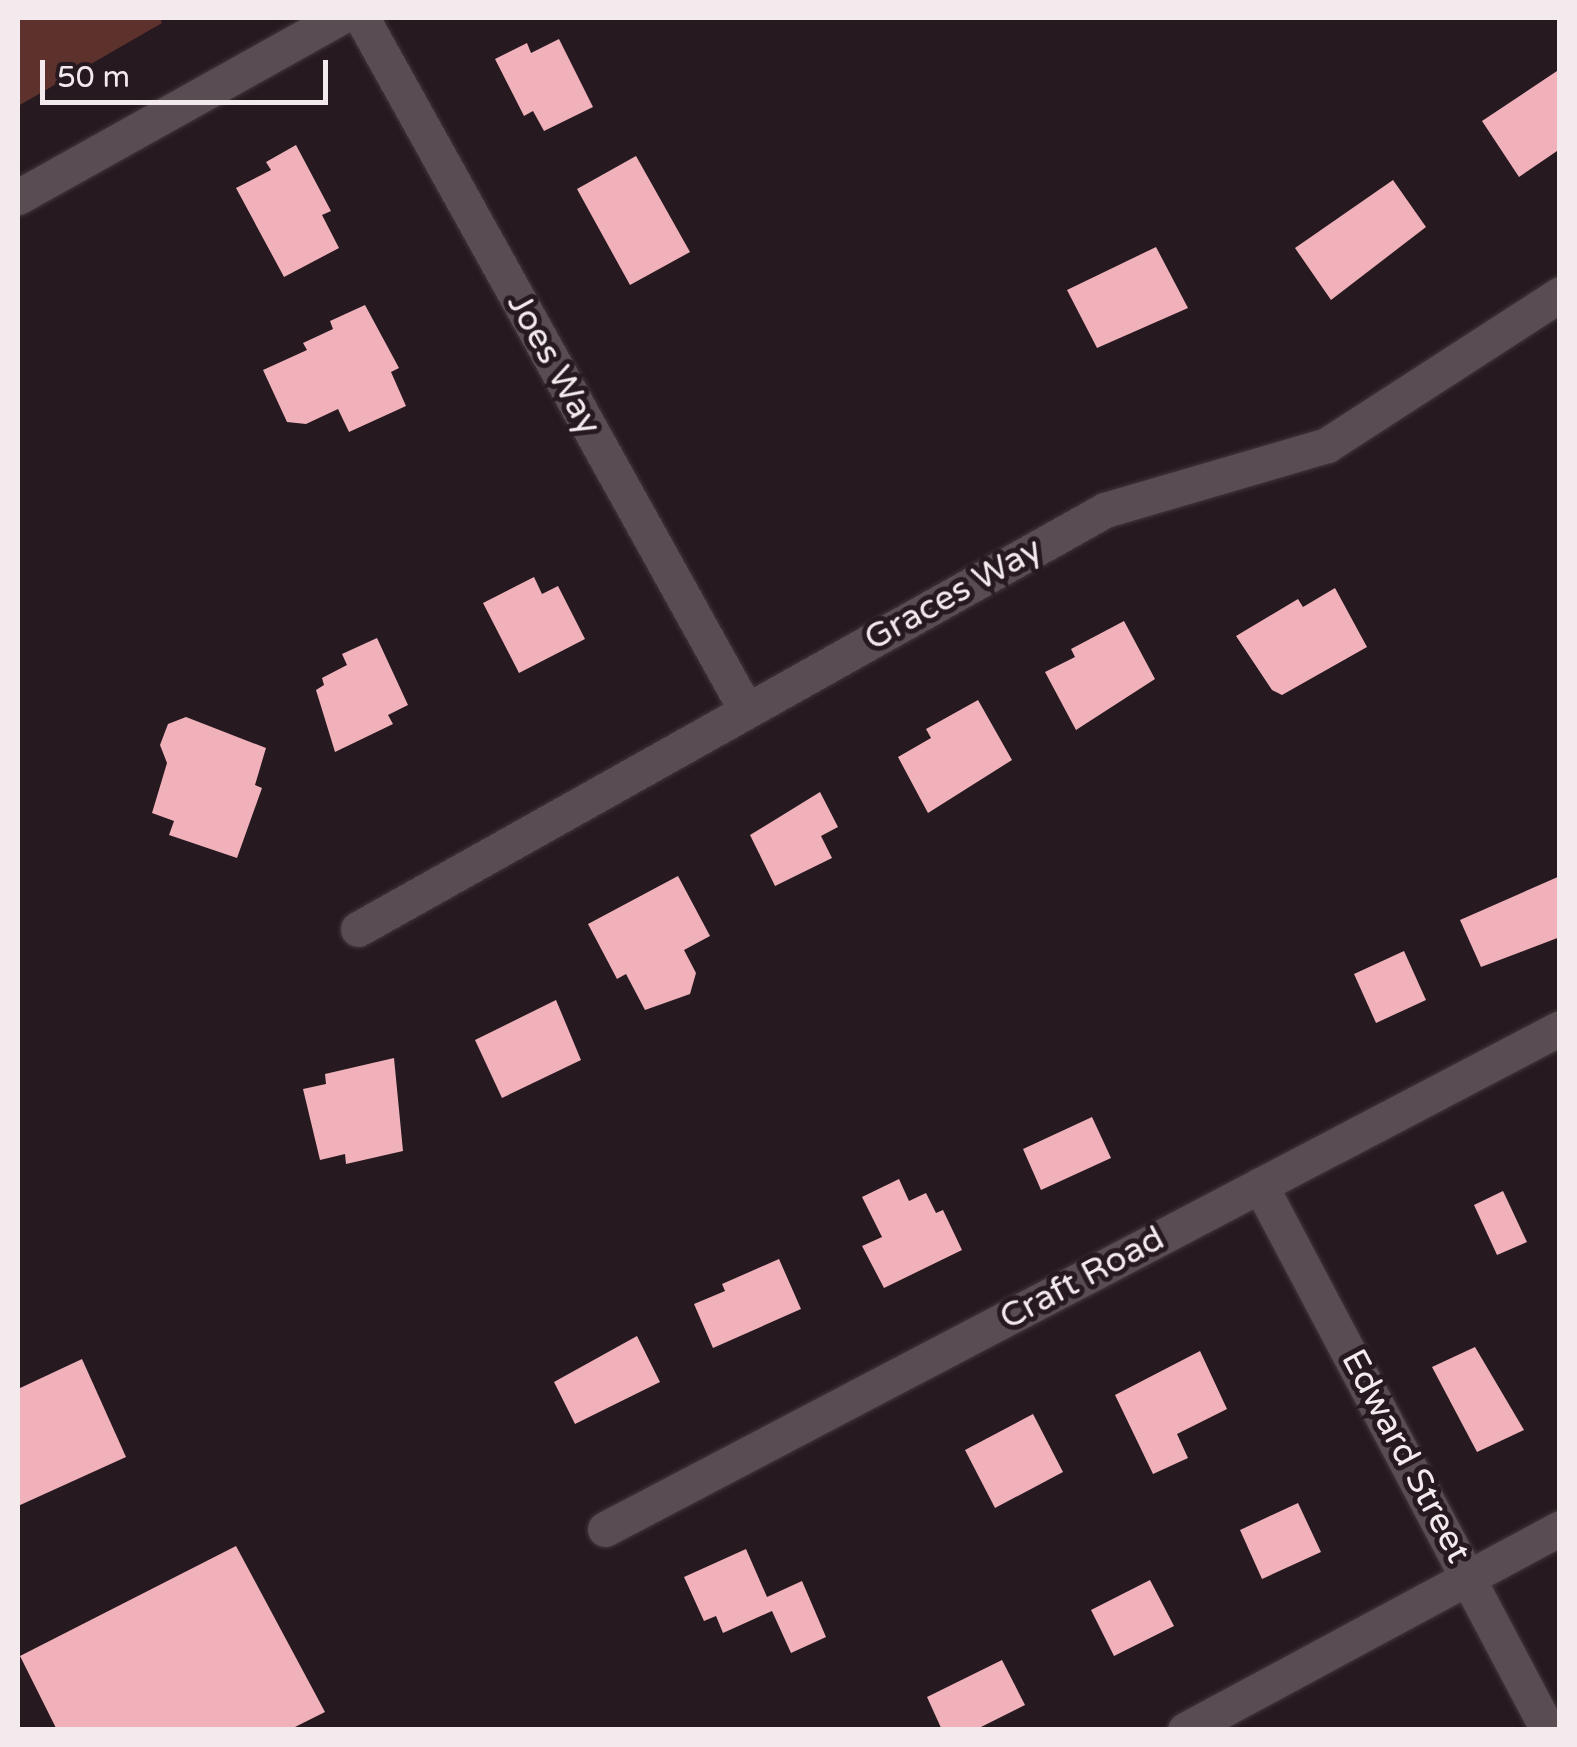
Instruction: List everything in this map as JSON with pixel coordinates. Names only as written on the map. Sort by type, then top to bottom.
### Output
[{"type":"street","points":[[18,197],[338,18]]},
{"type":"street","name":"Joes Way","points":[[362,18],[746,710]]},
{"type":"street","name":"Graces Way","points":[[358,929],[1105,510],[1327,445],[1560,294]]},
{"type":"street","name":"Craft Road","points":[[606,1529],[1560,1028]]},
{"type":"street","name":"Edward Street","points":[[1260,1184],[1470,1574],[1548,1730]]},
{"type":"street","points":[[1185,1730],[1560,1528]]},
{"type":"shaded area","points":[[18,18],[160,18],[162,23],[18,106]]},
{"type":"building","points":[[559,39],[593,107],[544,131],[533,111],[524,116],[495,59],[527,43],[531,53]]},
{"type":"building","points":[[1560,69],[1560,149],[1519,177],[1482,121]]},
{"type":"building","points":[[296,145],[331,211],[322,215],[339,248],[284,277],[236,188],[271,170],[266,162]]},
{"type":"building","points":[[636,156],[690,252],[630,285],[577,189]]},
{"type":"building","points":[[1393,180],[1426,227],[1331,300],[1295,248]]},
{"type":"building","points":[[1156,247],[1188,308],[1097,348],[1067,290]]},
{"type":"building","points":[[365,305],[399,368],[391,372],[406,406],[349,432],[338,409],[306,424],[287,422],[263,370],[307,350],[303,343],[333,329],[330,321]]},
{"type":"building","points":[[534,577],[542,594],[558,586],[585,639],[519,673],[483,603]]},
{"type":"building","points":[[1335,588],[1367,647],[1282,695],[1272,690],[1236,636],[1298,599],[1303,607]]},
{"type":"building","points":[[1124,621],[1155,679],[1076,730],[1045,672],[1075,657],[1071,649]]},
{"type":"building","points":[[377,638],[408,705],[388,715],[393,724],[335,752],[316,690],[324,685],[322,678],[347,665],[342,654]]},
{"type":"building","points":[[978,700],[1012,760],[928,813],[898,757],[931,738],[926,729]]},
{"type":"building","points":[[186,717],[266,748],[255,785],[262,788],[237,858],[169,835],[174,821],[152,813],[167,763],[160,745],[168,724]]},
{"type":"building","points":[[820,792],[838,827],[821,836],[832,858],[775,886],[750,835]]},
{"type":"building","points":[[678,876],[710,936],[684,950],[696,973],[690,994],[645,1010],[626,974],[617,979],[588,924]]},
{"type":"building","points":[[1560,876],[1560,937],[1481,967],[1460,920]]},
{"type":"building","points":[[1404,951],[1426,1000],[1376,1023],[1354,974]]},
{"type":"building","points":[[556,1000],[581,1060],[502,1098],[475,1040]]},
{"type":"building","points":[[394,1058],[403,1151],[346,1164],[345,1154],[320,1160],[303,1089],[326,1084],[325,1074]]},
{"type":"building","points":[[1092,1117],[1111,1158],[1041,1190],[1023,1149]]},
{"type":"building","points":[[899,1179],[909,1201],[926,1193],[936,1213],[943,1210],[962,1250],[884,1288],[862,1246],[882,1237],[862,1197]]},
{"type":"building","points":[[1503,1191],[1527,1242],[1497,1255],[1474,1205]]},
{"type":"building","points":[[779,1259],[801,1309],[713,1348],[694,1304],[725,1291],[722,1284]]},
{"type":"building","points":[[637,1336],[660,1382],[575,1424],[554,1382]]},
{"type":"building","points":[[1475,1347],[1524,1430],[1477,1452],[1432,1367]]},
{"type":"building","points":[[1200,1351],[1227,1409],[1177,1434],[1188,1458],[1153,1474],[1115,1395]]},
{"type":"building","points":[[82,1359],[126,1457],[18,1506],[18,1389]]},
{"type":"building","points":[[1033,1414],[1063,1472],[995,1508],[965,1450]]},
{"type":"building","points":[[1298,1503],[1321,1552],[1262,1579],[1240,1530]]},
{"type":"building","points":[[236,1546],[325,1712],[289,1730],[57,1730],[20,1656]]},
{"type":"building","points":[[746,1549],[767,1597],[802,1581],[826,1637],[791,1653],[772,1611],[723,1633],[716,1616],[704,1621],[684,1577]]},
{"type":"building","points":[[1150,1580],[1174,1626],[1114,1656],[1091,1610]]},
{"type":"building","points":[[1002,1660],[1025,1705],[975,1730],[942,1730],[927,1697]]}]
